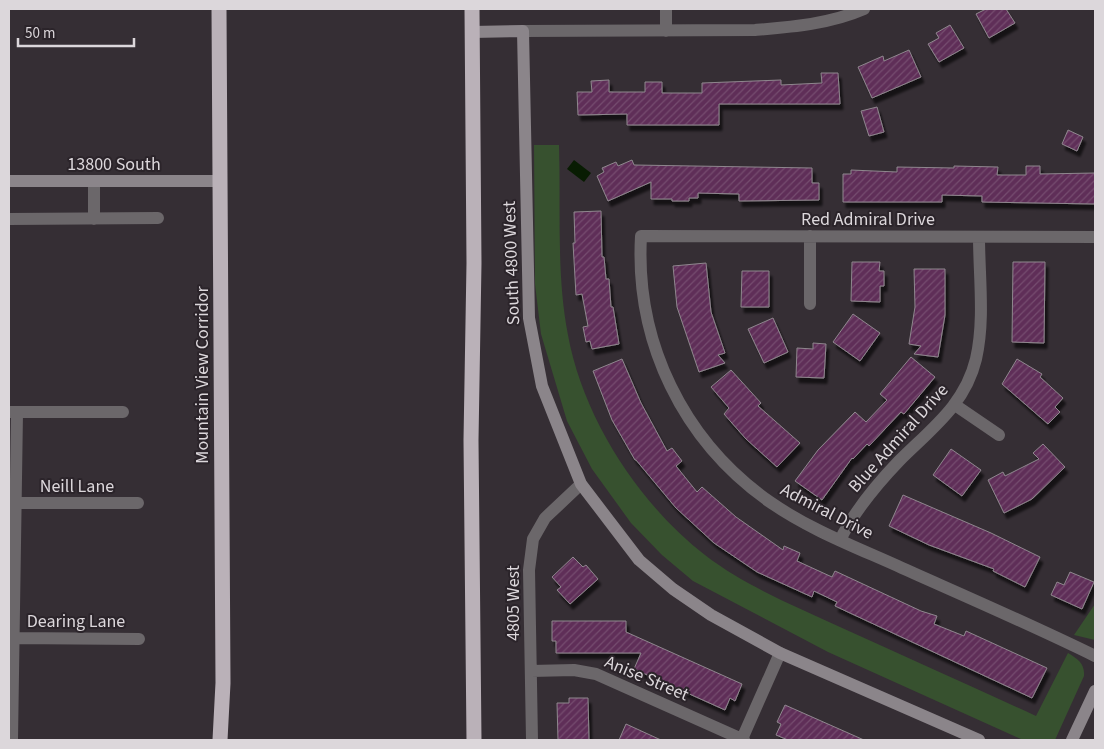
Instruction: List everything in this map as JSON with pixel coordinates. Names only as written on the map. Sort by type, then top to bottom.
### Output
[{"type":"highway","name":"Mountain View Corridor","points":[[219,9],[223,683],[220,740]]},
{"type":"highway","points":[[472,9],[474,263],[471,440],[474,740]]},
{"type":"street","points":[[666,9],[666,30]]},
{"type":"street","points":[[472,32],[791,27],[826,20],[864,9]]},
{"type":"street","name":"South 4800 West","points":[[523,31],[529,318],[542,386],[581,484],[638,560],[711,615],[780,653],[979,740]]},
{"type":"street","name":"13800 South","points":[[9,181],[220,181]]},
{"type":"street","points":[[94,181],[94,219]]},
{"type":"street","points":[[9,218],[158,218]]},
{"type":"street","name":"Red Admiral Drive","points":[[641,236],[1095,237]]},
{"type":"street","name":"Admiral Drive","points":[[641,236],[640,281],[647,324],[662,370],[688,419],[724,464],[746,484],[798,519],[1095,656]]},
{"type":"street","points":[[810,236],[810,304]]},
{"type":"street","name":"Blue Admiral Drive","points":[[840,540],[861,505],[881,481],[939,424],[955,405],[972,372],[978,349],[979,237]]},
{"type":"street","points":[[955,405],[999,435]]},
{"type":"street","points":[[12,740],[15,503],[13,412],[123,412]]},
{"type":"street","name":"4805 West","points":[[532,740],[529,570],[533,539],[545,518],[581,484]]},
{"type":"street","name":"Neill Lane","points":[[15,503],[138,504]]},
{"type":"street","name":"Dearing Lane","points":[[13,638],[139,639]]},
{"type":"street","points":[[743,740],[780,653]]},
{"type":"street","name":"Anise Street","points":[[531,671],[574,670],[596,674],[743,740]]},
{"type":"street","points":[[1072,740],[1095,691]]},
{"type":"shaded area","points":[[534,145],[559,145],[560,264],[564,312],[575,366],[586,397],[617,457],[658,511],[705,555],[753,586],[1036,716],[1068,653],[1075,657],[1083,668],[1084,676],[1055,740],[1023,740],[828,652],[693,581],[662,555],[631,523],[592,469],[567,421],[541,334],[535,284]]},
{"type":"shaded area","points":[[574,160],[591,173],[584,182],[567,169]]},
{"type":"shaded area","points":[[1095,604],[1095,640],[1074,635]]},
{"type":"building","points":[[986,9],[1006,9],[1015,23],[989,38],[976,14]]},
{"type":"building","points":[[950,25],[964,48],[939,62],[928,44],[939,38],[936,33]]},
{"type":"building","points":[[909,50],[921,77],[872,98],[858,67],[883,56],[884,61]]},
{"type":"building","points":[[821,73],[838,73],[840,104],[719,104],[719,125],[627,125],[627,114],[578,115],[577,92],[592,92],[591,81],[609,80],[609,92],[645,92],[645,82],[662,82],[662,93],[702,93],[702,83],[781,80],[781,85],[822,83]]},
{"type":"building","points":[[877,107],[884,132],[869,136],[861,111]]},
{"type":"building","points":[[1068,130],[1083,137],[1077,151],[1062,144]]},
{"type":"building","points":[[632,160],[634,165],[812,168],[812,183],[819,183],[819,200],[739,201],[739,194],[698,193],[698,198],[689,198],[689,201],[651,199],[651,182],[608,201],[597,176],[604,172],[602,168],[616,162],[618,166]]},
{"type":"building","points":[[954,166],[998,167],[997,175],[1026,175],[1026,166],[1040,166],[1040,174],[1095,173],[1095,204],[982,202],[982,196],[942,195],[942,202],[843,202],[843,174],[851,174],[851,170],[897,172],[897,167],[954,168]]},
{"type":"building","points":[[601,211],[602,257],[604,257],[606,279],[609,279],[611,307],[613,307],[619,344],[592,349],[590,341],[586,342],[583,327],[588,326],[582,294],[576,295],[573,243],[575,243],[574,212]]},
{"type":"building","points":[[852,262],[880,262],[879,271],[884,271],[884,286],[880,286],[880,302],[851,301]]},
{"type":"building","points":[[1013,262],[1045,262],[1044,343],[1012,342]]},
{"type":"building","points":[[706,263],[711,312],[725,353],[718,355],[725,363],[699,372],[677,307],[673,266]]},
{"type":"building","points":[[914,269],[945,269],[945,315],[938,357],[914,354],[921,346],[909,344],[915,307]]},
{"type":"building","points":[[742,271],[769,271],[769,307],[741,307]]},
{"type":"building","points":[[853,314],[880,333],[860,361],[833,342]]},
{"type":"building","points":[[773,318],[788,352],[764,363],[748,329]]},
{"type":"building","points":[[813,343],[826,344],[824,378],[796,377],[797,348],[813,349]]},
{"type":"building","points":[[911,357],[935,377],[904,414],[901,412],[869,446],[867,444],[852,458],[822,500],[795,481],[818,450],[855,412],[866,422],[887,400],[880,394]]},
{"type":"building","points":[[622,359],[641,403],[667,451],[672,448],[682,461],[676,466],[697,492],[702,487],[736,517],[783,550],[784,546],[800,553],[797,561],[832,577],[835,571],[921,611],[937,616],[934,624],[964,636],[966,631],[1047,668],[1032,698],[835,606],[837,602],[814,591],[812,597],[757,572],[714,543],[676,508],[635,460],[612,420],[593,371]]},
{"type":"building","points":[[1017,359],[1042,374],[1040,377],[1063,398],[1055,407],[1060,412],[1048,424],[1002,384]]},
{"type":"building","points":[[731,370],[761,403],[758,406],[800,443],[777,467],[746,439],[724,414],[729,408],[711,387]]},
{"type":"building","points":[[1043,444],[1065,467],[1032,499],[1004,513],[988,480],[1003,472],[1005,476],[1039,459],[1033,453]]},
{"type":"building","points":[[951,449],[981,470],[962,496],[933,475]]},
{"type":"building","points":[[903,495],[991,533],[1040,557],[1025,587],[993,571],[994,569],[929,545],[889,526]]},
{"type":"building","points":[[573,557],[583,567],[586,565],[598,579],[570,604],[557,590],[561,587],[552,577]]},
{"type":"building","points":[[1070,572],[1094,582],[1082,609],[1051,595],[1057,582],[1064,585]]},
{"type":"building","points":[[552,621],[626,621],[626,632],[742,684],[735,701],[730,698],[725,710],[634,669],[641,653],[556,653],[556,641],[552,641]]},
{"type":"building","points":[[569,698],[588,698],[589,740],[558,740],[557,703],[569,703]]},
{"type":"building","points":[[785,705],[864,740],[788,740],[776,735],[781,724],[777,722]]},
{"type":"building","points":[[626,724],[661,740],[619,740]]}]
